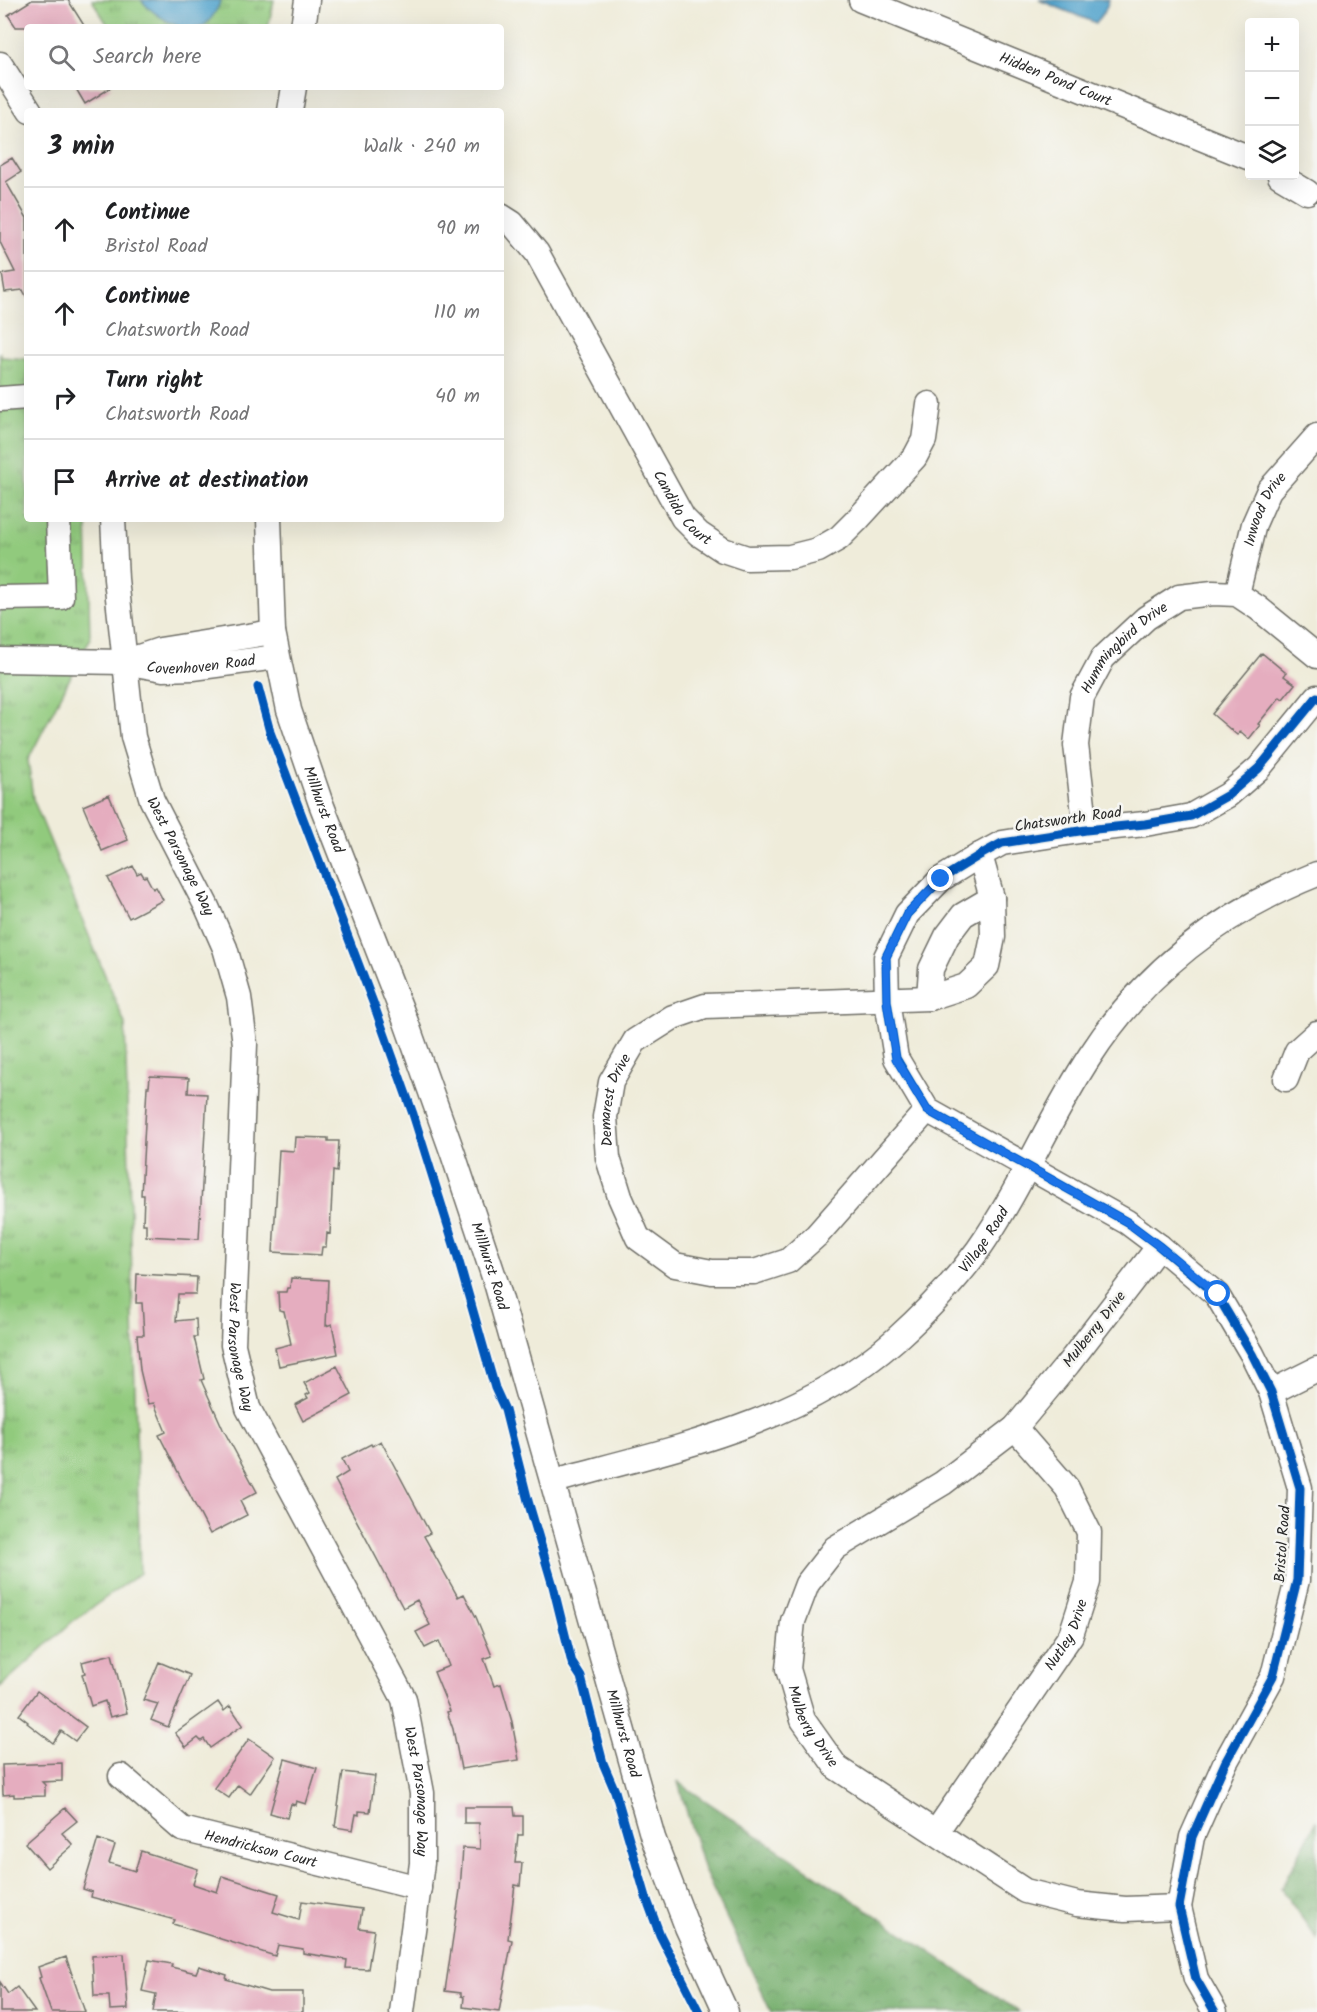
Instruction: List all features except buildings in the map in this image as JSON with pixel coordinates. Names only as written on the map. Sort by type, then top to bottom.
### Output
[{"type":"street","points":[[303,24],[307,0]]},
{"type":"street","name":"Hidden Pond Court","points":[[861,0],[1245,156]]},
{"type":"street","points":[[0,64],[28,108]]},
{"type":"street","points":[[290,108],[294,90]]},
{"type":"street","points":[[1287,180],[1308,192]]},
{"type":"street","name":"Candido Court","points":[[504,218],[512,224],[537,253],[683,518],[699,534],[723,550],[747,558],[790,557],[818,550],[839,538],[915,458],[924,440],[929,404]]},
{"type":"street","points":[[0,399],[24,397]]},
{"type":"street","name":"Inwood Drive","points":[[1237,594],[1254,524],[1269,490],[1317,436]]},
{"type":"street","points":[[0,598],[61,597],[58,522]]},
{"type":"street","name":"West Parsonage Way","points":[[113,522],[116,579],[133,737],[152,800],[225,948],[238,997],[245,1044],[233,1344],[248,1408],[404,1699],[422,1793],[422,1863],[402,2012]]},
{"type":"street","name":"Millhurst Road","points":[[269,522],[273,632],[289,710],[320,801],[406,1022],[457,1165],[497,1286],[554,1481],[653,1838],[687,1927],[726,2012]]},
{"type":"street","name":"Hummingbird Drive","points":[[1086,830],[1076,744],[1082,697],[1103,658],[1146,618],[1179,597],[1213,593],[1237,594]]},
{"type":"street","points":[[1237,594],[1317,656]]},
{"type":"street","name":"Covenhoven Road","points":[[124,662],[160,650],[273,632]]},
{"type":"street","name":"Covenhoven Road","points":[[0,660],[124,662],[163,669],[193,668],[277,657]]},
{"type":"street","name":"Chatsworth Road","points":[[1028,1166],[927,1110],[896,1059],[887,1001],[886,957],[907,914],[941,879],[1002,843],[1191,816],[1228,795],[1259,768],[1317,697]]},
{"type":"street","name":"Demarest Drive","points":[[927,1110],[817,1235],[788,1261],[754,1272],[712,1272],[675,1265],[638,1238],[620,1197],[608,1158],[604,1117],[611,1082],[635,1041],[672,1017],[705,1006],[929,998],[966,986],[987,966],[993,937],[992,898],[980,855]]},
{"type":"street","name":"Village Road","points":[[554,1481],[707,1439],[750,1424],[791,1407],[819,1392],[862,1366],[894,1341],[954,1281],[979,1249],[1089,1057],[1112,1024],[1168,963],[1197,939],[1235,914],[1275,892],[1317,874]]},
{"type":"street","points":[[929,998],[932,969],[947,936],[963,915],[992,898]]},
{"type":"street","points":[[1286,1078],[1297,1050],[1317,1033]]},
{"type":"street","name":"Bristol Road","points":[[1028,1166],[1127,1222],[1218,1294],[1271,1392],[1300,1488],[1297,1580],[1273,1676],[1225,1763],[1192,1837],[1179,1907],[1196,1978],[1215,2012]]},
{"type":"street","name":"Mulberry Drive","points":[[1159,1246],[1068,1364],[1015,1428],[943,1483],[835,1548],[807,1584],[793,1621],[788,1669],[803,1720],[837,1768],[1026,1891],[1077,1904],[1125,1909],[1179,1907]]},
{"type":"street","points":[[1271,1392],[1317,1370]]},
{"type":"street","name":"Nutley Drive","points":[[936,1832],[1071,1635],[1088,1582],[1089,1532],[1067,1488],[1015,1428]]},
{"type":"street","name":"Hendrickson Court","points":[[121,1776],[182,1829],[419,1887]]},
{"type":"green space","points":[[92,0],[274,0],[269,24],[107,24]]},
{"type":"green space","points":[[0,352],[1,357],[24,359],[24,522],[87,522],[90,639],[28,760],[33,799],[125,1024],[140,1573],[72,1622],[0,1687]]},
{"type":"green space","points":[[678,1782],[1019,2012],[771,2012],[704,1870]]},
{"type":"green space","points":[[1317,1820],[1317,1939],[1281,1889]]},
{"type":"water","points":[[141,0],[221,0],[216,11],[205,24],[174,24],[153,11]]},
{"type":"water","points":[[1039,0],[1109,0],[1105,11],[1096,23]]},
{"type":"cycle path","points":[[258,687],[270,732],[413,1114],[455,1248],[495,1388],[505,1410],[572,1663],[581,1677],[603,1763],[615,1791],[646,1897],[660,1935],[699,2012]]},
{"type":"cycle path","points":[[1215,2012],[1196,1979],[1179,1907],[1192,1837],[1225,1763],[1273,1676],[1297,1580],[1300,1488],[1271,1392],[1252,1354],[1217,1295],[1159,1246],[1127,1222],[927,1110],[896,1058],[887,1001],[886,957],[907,914],[941,879],[980,855],[1002,843],[1191,816],[1228,795],[1259,768],[1317,697]]},
{"type":"route","points":[[941,879],[907,914],[886,957],[887,1001],[896,1059],[927,1110],[1127,1222],[1218,1294]]}]
